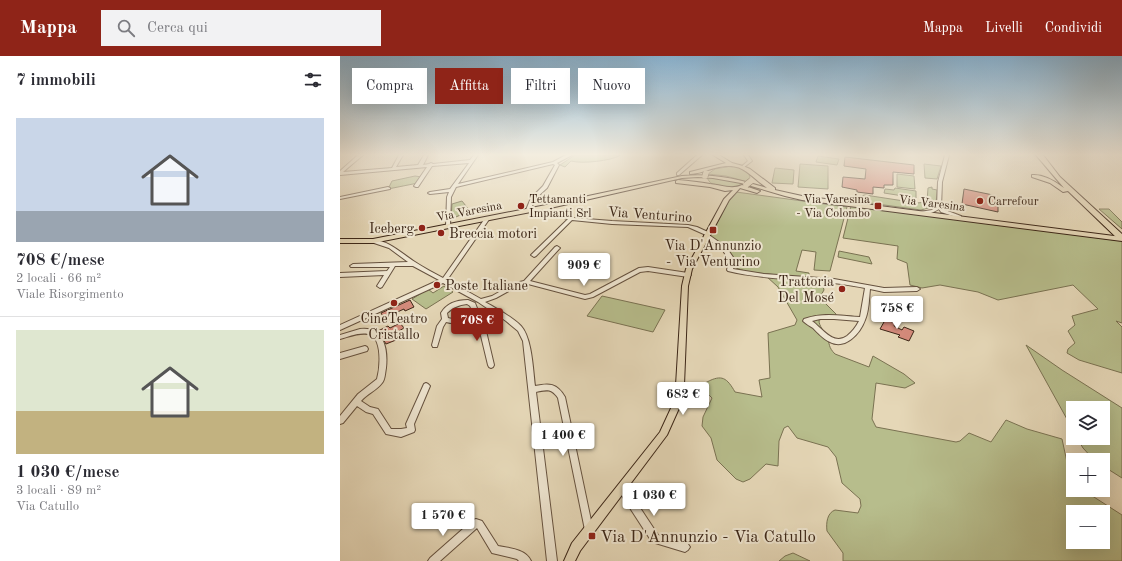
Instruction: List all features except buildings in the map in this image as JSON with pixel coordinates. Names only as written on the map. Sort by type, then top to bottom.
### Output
[{"type":"highway","points":[[1041,179],[1057,185],[1122,236]]},
{"type":"highway","points":[[1063,179],[1122,236]]},
{"type":"main road","points":[[593,197],[669,179]]},
{"type":"main road","name":"Via Varesina","points":[[340,241],[373,241],[543,208],[679,179]]},
{"type":"main road","points":[[707,179],[710,185]]},
{"type":"main road","name":"Via Varesina","points":[[733,179],[765,190],[793,196],[918,213],[942,214],[1122,236]]},
{"type":"main road","points":[[569,561],[589,530],[663,435],[676,406],[680,385],[685,286],[691,265],[727,199],[744,186],[749,179]]},
{"type":"main road","points":[[758,179],[766,185],[781,192],[848,204]]},
{"type":"main road","points":[[593,197],[673,182],[710,185],[722,189],[744,186],[796,199],[848,204]]},
{"type":"main road","points":[[722,189],[726,193],[727,199]]},
{"type":"street","points":[[416,186],[421,179]]},
{"type":"street","points":[[448,226],[449,197],[460,179]]},
{"type":"street","points":[[430,193],[491,179]]},
{"type":"street","points":[[528,210],[533,198],[549,179]]},
{"type":"street","points":[[941,179],[939,207],[942,214]]},
{"type":"street","points":[[340,198],[388,188]]},
{"type":"street","points":[[918,213],[933,211],[939,207]]},
{"type":"street","name":"Via Venturino","points":[[543,208],[558,216],[604,222],[688,226],[707,235],[727,251],[732,260],[730,270],[748,273],[833,280],[868,287]]},
{"type":"street","points":[[340,328],[444,280],[488,218]]},
{"type":"street","points":[[534,254],[572,218]]},
{"type":"street","points":[[373,241],[391,247],[414,264],[480,300],[520,329],[526,341],[552,561]]},
{"type":"street","points":[[525,283],[557,248]]},
{"type":"street","points":[[380,286],[394,264]]},
{"type":"street","points":[[353,266],[414,264]]},
{"type":"street","points":[[480,300],[494,296],[517,284],[525,283],[534,283],[586,297],[591,296],[639,270],[648,269],[688,275]]},
{"type":"street","points":[[340,275],[388,273]]},
{"type":"street","points":[[863,320],[826,316],[814,317],[806,321],[831,341],[840,343],[848,339],[856,331],[863,320],[868,287],[884,290],[917,289]]},
{"type":"street","points":[[463,302],[470,295]]},
{"type":"street","points":[[435,345],[440,326],[445,319],[444,316],[446,310],[454,304],[463,302],[473,305],[473,311]]},
{"type":"street","points":[[445,319],[452,322],[462,320],[473,311]]},
{"type":"street","points":[[473,311],[479,314],[491,365]]},
{"type":"street","points":[[340,337],[363,331],[376,335],[383,359],[380,381],[356,402],[340,420]]},
{"type":"street","points":[[340,356],[365,349]]},
{"type":"street","points":[[356,402],[374,412],[389,432],[401,433],[411,430],[410,424],[426,386]]},
{"type":"street","points":[[532,390],[546,386],[554,388],[561,397],[589,530]]},
{"type":"street","points":[[622,488],[655,539],[685,547]]},
{"type":"street","points":[[433,561],[476,523],[479,524],[495,550],[519,555],[526,561]]},
{"type":"green space","points":[[403,179],[421,179],[418,183],[388,189],[392,181]]},
{"type":"green space","points":[[708,179],[719,179],[745,184],[736,187],[723,187],[709,181]]},
{"type":"green space","points":[[735,179],[749,179],[748,182]]},
{"type":"green space","points":[[773,179],[793,179],[793,184],[772,183]]},
{"type":"green space","points":[[799,179],[828,179],[828,189],[798,187]]},
{"type":"green space","points":[[897,179],[914,179],[915,189],[897,187]]},
{"type":"green space","points":[[932,187],[932,189],[937,190],[936,206],[921,210],[855,201],[860,196],[865,195],[917,203],[927,202],[928,188]]},
{"type":"green space","points":[[895,188],[916,191],[916,198],[884,193],[885,189],[894,190]]},
{"type":"green space","points":[[736,192],[847,207],[830,271],[814,270],[816,252],[802,250],[796,271],[809,273],[809,278],[748,272],[736,268],[727,249],[709,236],[730,199]]},
{"type":"green space","points":[[462,201],[470,211],[451,219],[452,204]]},
{"type":"green space","points":[[851,206],[1122,241],[1122,323],[1116,321],[1122,327],[1122,373],[1079,360],[1067,353],[1068,349],[1075,343],[1068,331],[1075,325],[1072,316],[1098,309],[1073,285],[998,300],[978,292],[940,285],[922,288],[910,285],[907,263],[897,259],[898,246],[843,238]]},
{"type":"green space","points":[[1099,209],[1109,209],[1122,222],[1122,229]]},
{"type":"green space","points":[[839,251],[869,257],[872,264],[838,257]]},
{"type":"green space","points":[[766,276],[810,280],[823,286],[824,290],[820,297],[836,314],[836,316],[819,320],[819,322],[833,352],[869,367],[873,356],[904,374],[915,383],[905,388],[876,383],[872,419],[876,427],[956,442],[960,441],[969,433],[991,442],[1006,420],[1027,429],[1062,439],[1066,458],[1066,497],[1094,497],[1106,505],[1066,505],[1066,549],[1110,549],[1110,507],[1122,515],[1122,561],[843,561],[843,553],[827,531],[828,519],[832,511],[835,510],[858,513],[861,506],[860,499],[842,483],[836,457],[828,447],[797,438],[788,426],[784,428],[779,441],[778,466],[766,464],[750,479],[743,482],[736,479],[717,460],[711,438],[702,426],[703,417],[712,398],[708,394],[697,390],[700,386],[720,378],[727,381],[735,392],[762,397],[759,380],[770,378],[768,333],[795,325],[797,320],[778,287]]},
{"type":"green space","points":[[444,286],[453,292],[426,309],[412,299],[428,289],[433,293]]},
{"type":"green space","points":[[602,296],[665,310],[653,332],[587,316]]},
{"type":"green space","points":[[1026,345],[1122,408],[1122,478],[1110,470],[1110,453],[1088,453],[1081,445],[1110,445],[1110,401],[1066,401],[1066,417]]},
{"type":"green space","points":[[793,553],[810,561],[779,561],[785,556]]},
{"type":"place","name":"Carrefour","points":[[980,201]]},
{"type":"place","name":"Tettamanti Impianti Srl","points":[[521,206]]},
{"type":"place","name":"Via Varesina - Via Colombo","points":[[878,206]]},
{"type":"place","name":"Iceberg","points":[[422,228]]},
{"type":"place","name":"Via D'Annunzio - Via Venturino","points":[[713,230]]},
{"type":"place","name":"Breccia motori","points":[[441,233]]},
{"type":"place","name":"Poste Italiane","points":[[437,285]]},
{"type":"place","name":"Trattoria Del Mosé","points":[[842,289]]},
{"type":"place","name":"CineTeatro Cristallo","points":[[394,303]]},
{"type":"place","name":"Via D'Annunzio - Via Catullo","points":[[592,536]]}]
